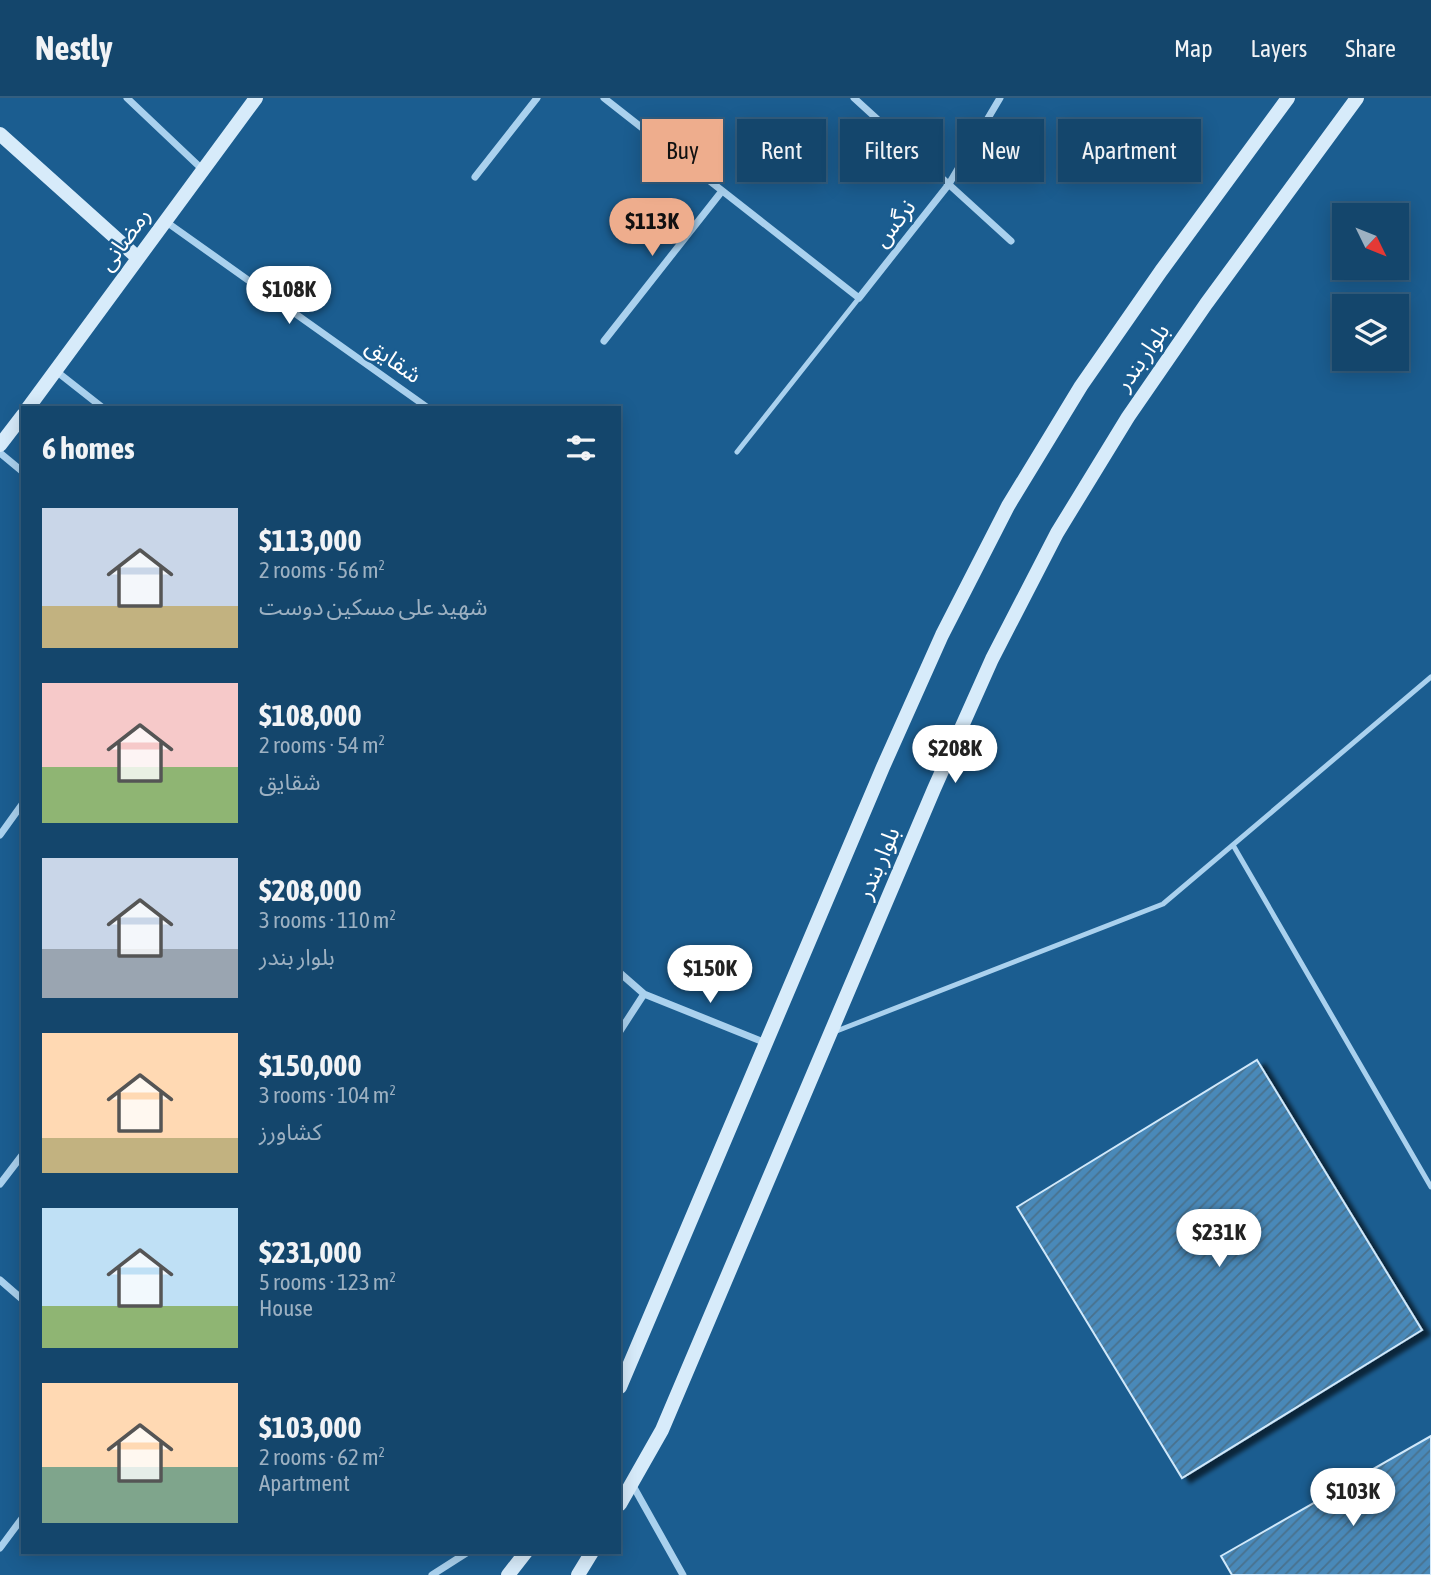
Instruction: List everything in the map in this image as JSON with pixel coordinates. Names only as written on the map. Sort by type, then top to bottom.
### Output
[{"type":"main road","name":"رمضانی","points":[[30,406],[256,98]]},
{"type":"main road","name":"بلوار بندر","points":[[621,1385],[883,767],[942,635],[1008,506],[1081,386],[1161,271],[1288,98]]},
{"type":"main road","name":"بلوار بندر","points":[[621,1502],[662,1430],[934,789],[992,659],[1057,533],[1128,417],[1206,304],[1357,98]]},
{"type":"main road","points":[[0,134],[138,258]]},
{"type":"main road","points":[[0,445],[21,418]]},
{"type":"main road","points":[[509,1575],[525,1554]]},
{"type":"main road","points":[[578,1575],[591,1554]]},
{"type":"street","points":[[127,98],[203,170]]},
{"type":"street","points":[[475,177],[537,98]]},
{"type":"street","points":[[604,98],[859,298]]},
{"type":"street","points":[[854,98],[1011,241]]},
{"type":"street","name":"نرگس","points":[[859,298],[949,184],[1000,98]]},
{"type":"street","points":[[604,341],[722,191]]},
{"type":"street","name":"شقایق","points":[[165,221],[425,406]]},
{"type":"street","points":[[56,371],[100,406]]},
{"type":"street","points":[[0,453],[21,470]]},
{"type":"street","points":[[0,835],[21,806]]},
{"type":"street","points":[[621,974],[644,993],[766,1043]]},
{"type":"street","points":[[621,1029],[644,993]]},
{"type":"street","points":[[0,1184],[21,1157]]},
{"type":"street","points":[[0,1280],[21,1298]]},
{"type":"street","points":[[632,1483],[682,1575]]},
{"type":"street","points":[[0,1548],[21,1520]]},
{"type":"street","points":[[432,1575],[465,1554]]},
{"type":"lane","points":[[737,452],[859,298]]},
{"type":"lane","points":[[831,1033],[1163,904],[1431,677]]},
{"type":"lane","points":[[1233,845],[1431,1187]]},
{"type":"building","points":[[1257,1060],[1422,1330],[1182,1478],[1017,1207]]},
{"type":"building","points":[[1431,1436],[1431,1575],[1232,1575],[1221,1556]]}]
